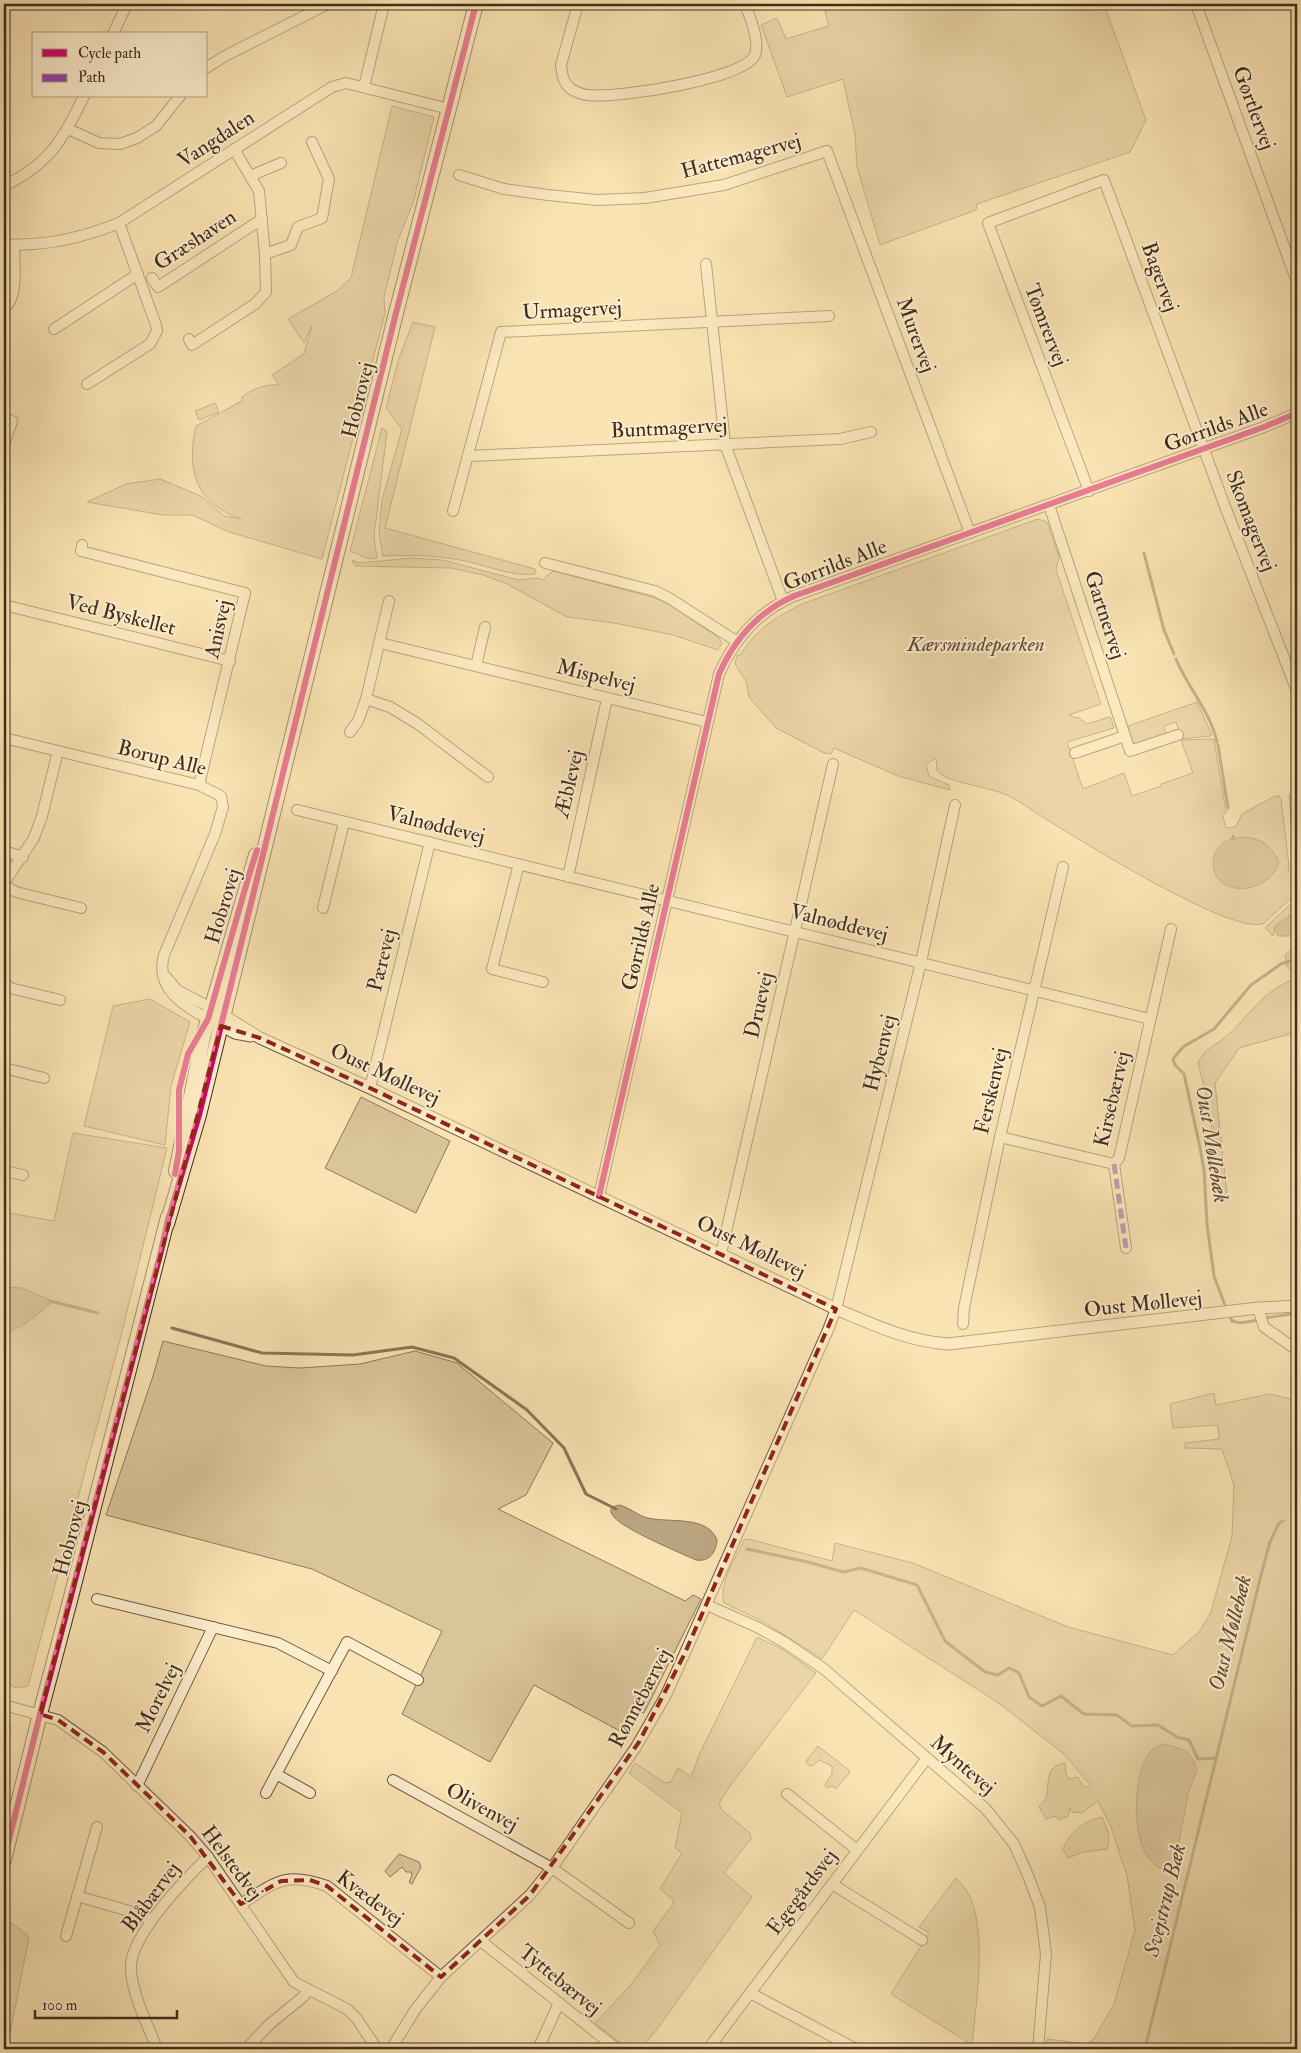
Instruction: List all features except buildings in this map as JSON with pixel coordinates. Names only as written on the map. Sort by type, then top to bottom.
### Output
[{"type":"main road","name":"Hobrovej","points":[[4,1860],[167,1224],[189,1152],[258,877],[274,804],[476,4]]},
{"type":"main road","name":"Hobrovej","points":[[167,1224],[179,1151],[209,1013],[249,875],[274,804]]},
{"type":"street","points":[[114,32],[127,4]]},
{"type":"street","points":[[208,67],[225,56],[328,4]]},
{"type":"street","points":[[364,87],[384,4]]},
{"type":"street","points":[[578,4],[561,65],[562,74],[569,88],[589,96],[631,94],[681,86],[742,67],[751,61],[757,46],[745,4]]},
{"type":"street","name":"Gørtlervej","points":[[1196,4],[1297,282]]},
{"type":"street","name":"Vangdalen","points":[[9,244],[39,244],[69,240],[92,234],[119,223],[140,212],[234,149],[332,87],[346,83],[449,109]]},
{"type":"street","points":[[4,186],[23,177],[50,155],[68,129],[83,98]]},
{"type":"street","points":[[68,129],[99,143],[120,144],[137,138],[156,126],[178,98]]},
{"type":"street","points":[[265,254],[290,245],[298,227],[322,218],[329,179],[312,142]]},
{"type":"street","name":"Græshaven","points":[[188,339],[192,345],[255,304],[266,292],[265,254],[259,191],[234,149]]},
{"type":"street","name":"Hattemagervej","points":[[459,175],[504,188],[548,195],[597,200],[646,198],[724,185],[826,151]]},
{"type":"street","name":"Murervej","points":[[826,151],[970,533]]},
{"type":"street","points":[[250,176],[281,163]]},
{"type":"street","name":"Bagervej","points":[[1040,204],[1104,180],[1204,449]]},
{"type":"street","name":"Tømrervej","points":[[1040,204],[988,224],[1088,491]]},
{"type":"street","name":"Græshaven","points":[[152,278],[158,287],[262,219]]},
{"type":"street","points":[[88,384],[150,344],[155,338],[156,324],[119,223]]},
{"type":"street","points":[[4,308],[9,305],[14,293],[9,244]]},
{"type":"street","points":[[706,264],[725,444],[783,601]]},
{"type":"street","points":[[54,329],[138,274]]},
{"type":"street","name":"Urmagervej","points":[[453,511],[501,332],[829,316]]},
{"type":"street","name":"Gørrilds Alle","points":[[599,1196],[707,722],[719,674],[736,641],[762,614],[783,601],[1264,428],[1297,413]]},
{"type":"street","points":[[4,445],[12,421],[6,418]]},
{"type":"street","name":"Buntmagervej","points":[[469,456],[840,439],[871,432]]},
{"type":"street","name":"Skomagervej","points":[[1204,449],[1297,691]]},
{"type":"street","name":"Gartnervej","points":[[1049,505],[1125,736]]},
{"type":"street","name":"Anisvej","points":[[82,545],[81,551],[245,593],[199,785]]},
{"type":"street","points":[[545,563],[655,591],[736,641]]},
{"type":"street","points":[[350,732],[358,722],[366,699],[389,602]]},
{"type":"street","name":"Ved Byskellet","points":[[4,605],[230,661]]},
{"type":"street","points":[[476,666],[485,627]]},
{"type":"street","name":"Mispelvej","points":[[380,643],[707,722]]},
{"type":"street","points":[[366,699],[390,707],[418,724],[488,777]]},
{"type":"street","name":"Æblevej","points":[[568,877],[607,699]]},
{"type":"street","points":[[1075,753],[1125,736],[1130,751],[1178,735]]},
{"type":"street","name":"Borup Alle","points":[[4,738],[199,785],[221,796],[223,807],[215,834],[164,955],[162,967],[165,976],[177,990],[209,1013]]},
{"type":"street","points":[[58,751],[42,816],[34,838],[4,884],[16,892],[80,908]]},
{"type":"street","name":"Druevej","points":[[721,1254],[833,764]]},
{"type":"street","name":"Hybenvej","points":[[836,1309],[921,962],[955,805]]},
{"type":"street","name":"Valnøddevej","points":[[297,810],[1150,1019]]},
{"type":"street","points":[[323,908],[344,822]]},
{"type":"street","name":"Pærevej","points":[[370,1088],[430,842]]},
{"type":"street","points":[[4,852],[23,857]]},
{"type":"street","points":[[519,864],[492,969],[542,982]]},
{"type":"street","name":"Ferskenvej","points":[[963,1324],[964,1308],[1000,1137],[1063,867]]},
{"type":"street","name":"Kirsebærvej","points":[[1000,1137],[1114,1164],[1119,1158],[1171,929]]},
{"type":"street","points":[[4,982],[10,988],[60,1000]]},
{"type":"street","name":"Oust Møllevej","points":[[209,1013],[222,1021],[235,1033],[260,1038],[370,1088],[836,1309],[895,1334],[927,1343],[948,1344],[1198,1317],[1258,1308],[1297,1306]]},
{"type":"street","points":[[4,1068],[44,1078]]},
{"type":"street","points":[[1114,1164],[1126,1248]]},
{"type":"street","points":[[4,1171],[23,1175]]},
{"type":"street","points":[[1258,1308],[1264,1327],[1297,1350]]},
{"type":"street","name":"Rønnebærvej","points":[[391,2049],[415,2010],[441,1977],[530,1895],[552,1868],[637,1746],[666,1694],[707,1605],[836,1309]]},
{"type":"street","points":[[97,1598],[278,1643],[332,1671]]},
{"type":"street","name":"Myntevej","points":[[707,1605],[759,1628],[824,1669],[986,1809],[1014,1844],[1028,1873],[1040,1907],[1046,1954],[1038,2049]]},
{"type":"street","name":"Morelvej","points":[[137,1786],[213,1627]]},
{"type":"street","points":[[266,1793],[347,1642],[418,1680]]},
{"type":"street","name":"Helstedvej","points":[[4,1705],[58,1720],[103,1752],[190,1836],[242,1904],[294,1982],[347,2008],[357,2019],[377,2049]]},
{"type":"street","name":"Egegårdsvej","points":[[708,2049],[927,1758]]},
{"type":"street","points":[[276,1774],[310,1793]]},
{"type":"street","name":"Olivenvej","points":[[394,1780],[552,1868],[629,1922]]},
{"type":"street","points":[[787,1794],[857,1850]]},
{"type":"street","points":[[66,1936],[97,1827]]},
{"type":"street","name":"Blåbærvej","points":[[156,2049],[134,1989],[131,1965],[137,1942],[150,1922],[196,1869],[208,1858]]},
{"type":"street","name":"Kvædevej","points":[[242,1904],[281,1881],[295,1878],[310,1880],[327,1886],[441,1977]]},
{"type":"street","points":[[832,1884],[922,1940]]},
{"type":"street","points":[[77,1896],[143,1915],[150,1922]]},
{"type":"street","name":"Tyttebærvej","points":[[481,1941],[617,2049]]},
{"type":"street","points":[[246,2049],[270,2024],[304,1996],[307,1990]]},
{"type":"street","points":[[750,1993],[856,2049]]},
{"type":"street","points":[[538,2049],[559,2003]]},
{"type":"highlighted area","points":[[221,1026],[260,1038],[370,1088],[836,1309],[684,1655],[639,1742],[530,1895],[441,1977],[327,1886],[310,1880],[281,1881],[241,1904],[190,1836],[103,1752],[58,1720],[40,1714]]},
{"type":"green space","points":[[823,4],[1104,4],[1146,120],[1130,152],[977,204],[976,210],[880,245],[857,167],[855,134],[843,79],[787,97],[761,25],[777,18],[786,39],[829,26]]},
{"type":"green space","points":[[392,106],[434,117],[413,203],[398,240],[384,297],[385,313],[322,559],[229,532],[192,515],[163,515],[87,502],[126,484],[160,479],[201,496],[224,516],[241,519],[215,505],[199,487],[195,476],[192,451],[196,426],[242,401],[242,397],[254,389],[279,385],[272,375],[304,354],[312,326],[304,343],[288,319],[337,291],[351,278]]},
{"type":"green space","points":[[413,322],[435,327],[385,528],[535,569],[535,574],[516,574],[440,557],[383,556],[379,533],[382,500],[402,429],[386,408],[399,358]]},
{"type":"green space","points":[[215,403],[219,412],[199,420],[195,411]]},
{"type":"green space","points":[[382,428],[387,432],[374,536],[377,558],[369,559],[350,551]]},
{"type":"green space","name":"Kærsmindeparken","points":[[1038,519],[1047,522],[1059,557],[1056,570],[1101,704],[1069,715],[1075,718],[1078,717],[1087,724],[1109,717],[1114,728],[1067,742],[1083,789],[1124,773],[1132,796],[1161,786],[1161,784],[1193,773],[1181,740],[1214,739],[1226,812],[1223,816],[1226,828],[1236,827],[1242,814],[1275,796],[1279,796],[1281,799],[1288,871],[1297,873],[1297,893],[1264,923],[1248,924],[1223,916],[1158,885],[1123,866],[1013,798],[999,792],[945,777],[937,771],[936,758],[926,764],[929,776],[949,785],[950,790],[898,776],[834,748],[831,754],[824,753],[776,728],[749,697],[746,681],[735,664],[737,655],[740,655],[760,631],[783,614],[802,604]]},
{"type":"green space","points":[[412,558],[442,560],[519,580],[536,578],[545,580],[546,576],[554,571],[655,598],[670,605],[718,637],[722,643],[718,650],[673,635],[614,623],[567,617],[507,584],[483,575],[451,568],[355,566],[352,560],[359,563]]},
{"type":"green space","points":[[1197,702],[1212,735],[1182,739],[1176,722],[1164,726],[1166,734],[1133,745],[1128,726]]},
{"type":"green space","points":[[1297,787],[1297,869],[1295,868],[1289,795]]},
{"type":"green space","points":[[1297,898],[1297,911],[1275,926],[1273,936],[1265,928]]},
{"type":"green space","points":[[1297,946],[1297,970],[1291,971],[1287,966],[1285,955]]},
{"type":"green space","points":[[1297,978],[1297,1032],[1239,1048],[1215,1083],[1227,1195],[1217,1192],[1217,1170],[1209,1105],[1198,1063],[1208,1050],[1225,1038],[1276,988]]},
{"type":"green space","points":[[150,999],[190,1022],[171,1086],[165,1145],[84,1126],[113,1006]]},
{"type":"green space","points":[[361,1097],[450,1141],[416,1213],[325,1168]]},
{"type":"green space","points":[[73,1133],[167,1148],[120,1340],[28,1686],[17,1688],[4,1683],[4,1212],[54,1221]]},
{"type":"green space","points":[[163,1341],[266,1366],[300,1368],[360,1364],[415,1351],[457,1363],[553,1443],[526,1495],[498,1509],[685,1601],[693,1595],[701,1599],[644,1713],[641,1712],[636,1699],[620,1731],[534,1685],[490,1762],[402,1714],[442,1631],[312,1569],[106,1515]]},
{"type":"green space","points":[[1214,1393],[1216,1405],[1270,1394],[1295,1400],[1297,1404],[1297,2049],[1046,2049],[1047,2039],[1086,2044],[1094,2039],[1114,2004],[1135,1930],[1127,1876],[1111,1827],[1098,1801],[1082,1813],[1072,1812],[1070,1808],[1068,1816],[1059,1820],[1056,1816],[1046,1819],[1039,1807],[1046,1797],[1049,1776],[1058,1765],[1065,1763],[1066,1774],[1069,1779],[1078,1777],[1083,1787],[1091,1787],[1090,1785],[1065,1755],[1000,1704],[854,1610],[822,1659],[764,1622],[724,1603],[723,1588],[744,1540],[748,1539],[832,1561],[835,1543],[913,1563],[1068,1627],[1173,1655],[1200,1631],[1211,1612],[1232,1536],[1234,1485],[1222,1449],[1185,1448],[1185,1443],[1219,1439],[1218,1425],[1173,1428],[1170,1404]]},
{"type":"green space","points":[[757,1637],[782,1649],[816,1673],[732,1783],[719,1803],[722,1810],[750,1833],[751,1839],[724,1873],[752,1897],[641,2049],[628,2049],[595,2023],[629,1987],[660,1945],[653,1931],[673,1904],[673,1900],[660,1889],[682,1853],[675,1848],[682,1813],[629,1773],[635,1763],[665,1783],[671,1782],[678,1768],[691,1777],[699,1755]]},
{"type":"green space","points":[[4,1720],[9,1723],[11,1729],[4,1747]]},
{"type":"green space","points":[[818,1746],[850,1772],[836,1789],[832,1786],[827,1788],[825,1785],[832,1774],[832,1766],[819,1760],[813,1766],[808,1765],[806,1761]]},
{"type":"green space","points":[[1102,1817],[1109,1837],[1107,1849],[1083,1852],[1068,1858],[1063,1849],[1074,1832],[1089,1821]]},
{"type":"green space","points":[[399,1854],[419,1862],[421,1867],[412,1884],[409,1882],[412,1876],[411,1872],[406,1872],[402,1867],[390,1877],[385,1871]]},
{"type":"green space","points":[[956,1878],[966,1889],[970,1897],[978,1930],[978,1990],[972,2045],[891,1994],[929,1933],[919,1927]]},
{"type":"green space","points":[[7,1919],[29,1937],[7,2049],[4,2049],[4,1933]]},
{"type":"shaded area","points":[[1234,838],[1254,839],[1269,846],[1279,862],[1272,875],[1265,881],[1250,887],[1234,888],[1221,881],[1214,871],[1213,865],[1218,847]]},
{"type":"shaded area","points":[[1297,911],[1297,936],[1278,936],[1274,930],[1275,926]]},
{"type":"shaded area","points":[[4,1287],[22,1288],[53,1301],[30,1320],[4,1334]]},
{"type":"shaded area","points":[[619,1505],[648,1518],[697,1523],[712,1532],[717,1540],[715,1549],[711,1556],[705,1560],[696,1560],[664,1546],[625,1526],[616,1519],[611,1510],[612,1507]]},
{"type":"shaded area","points":[[1164,1744],[1176,1747],[1189,1754],[1197,1770],[1188,1794],[1176,1858],[1167,1870],[1154,1864],[1145,1852],[1139,1835],[1136,1815],[1140,1775],[1146,1759],[1154,1748]]},
{"type":"waterway","points":[[1144,553],[1164,630],[1174,654]]},
{"type":"waterway","points":[[1176,659],[1209,720],[1217,742]]},
{"type":"waterway","points":[[1218,745],[1228,808]]},
{"type":"waterway","name":"Oust Møllebæk","points":[[1226,1308],[1214,1276],[1207,1224],[1204,1170],[1199,1143],[1184,1074],[1175,1065],[1173,1059],[1183,1047],[1214,1029],[1251,985],[1281,964],[1297,959]]},
{"type":"waterway","points":[[50,1301],[98,1313]]},
{"type":"waterway","name":"Oust Møllebæk","points":[[1266,1318],[1297,1313]]},
{"type":"waterway","name":"Oust Møllebæk","points":[[1230,1317],[1232,1321],[1240,1323],[1259,1320]]},
{"type":"waterway","points":[[172,1328],[262,1353],[353,1355],[412,1347],[454,1358],[527,1410],[564,1448],[586,1494],[616,1509]]},
{"type":"waterway","name":"Svejstrup Bæk","points":[[1145,2049],[1261,1575],[1270,1542],[1279,1523],[1283,1521]]},
{"type":"waterway","points":[[747,1549],[808,1562],[843,1572],[861,1568],[917,1585],[945,1641],[985,1672],[998,1675],[1009,1668],[1019,1673],[1029,1697],[1042,1706],[1061,1696],[1084,1714],[1117,1715],[1132,1726],[1158,1725],[1177,1737],[1189,1740],[1198,1759],[1216,1758]]},
{"type":"marked path","points":[[1114,1164],[1126,1248]]},
{"type":"cycle path","points":[[167,1224],[199,1115],[396,313],[476,4]]},
{"type":"cycle path","points":[[599,1196],[719,674],[740,638],[769,610],[794,596],[1264,427],[1297,413]]},
{"type":"cycle path","points":[[175,1174],[179,1151],[179,1090],[188,1054],[208,1019],[257,850]]},
{"type":"cycle path","points":[[4,1860],[169,1216]]}]
